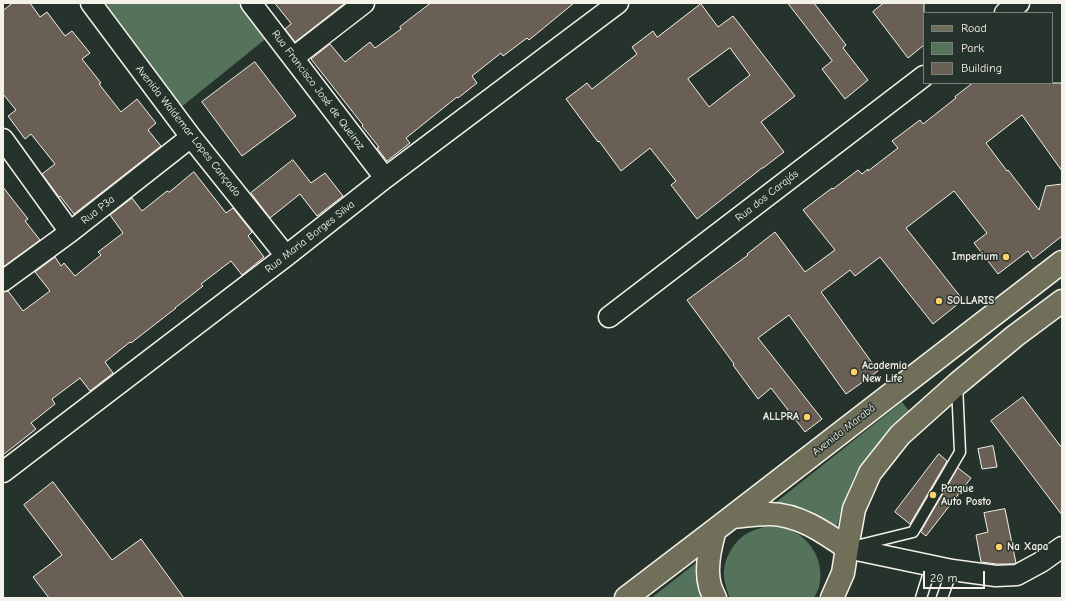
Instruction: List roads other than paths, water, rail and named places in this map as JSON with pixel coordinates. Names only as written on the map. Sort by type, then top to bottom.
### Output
[{"type":"main road","name":"Avenida Marabá","points":[[626,598],[1062,262]]},
{"type":"main road","points":[[832,598],[843,573],[854,509],[870,473],[900,435],[957,384],[1015,336],[1062,301]]},
{"type":"main road","points":[[715,598],[709,585],[708,566],[710,547],[724,523],[769,514],[786,516],[817,528],[847,548]]},
{"type":"street","name":"Avenida Waldemar Lopes Cançado","points":[[91,3],[191,137],[286,256]]},
{"type":"street","name":"Rua Francisco José de Queiroz","points":[[251,3],[385,178]]},
{"type":"street","points":[[293,58],[364,3]]},
{"type":"street","name":"Rua Maria Borges Silva","points":[[3,472],[286,256],[385,178],[618,3]]},
{"type":"street","points":[[1007,12],[1018,3]]},
{"type":"street","name":"Rua dos Carajás","points":[[609,317],[923,77]]},
{"type":"street","name":"Rua P3a","points":[[3,282],[70,232],[191,137]]},
{"type":"street","points":[[3,139],[70,232]]},
{"type":"street","points":[[847,548],[952,570],[996,576],[1017,575],[1041,562],[1062,547]]},
{"type":"lane","points":[[847,548],[913,532],[960,452],[957,384]]},
{"type":"lane","points":[[921,598],[931,566]]},
{"type":"lane","points":[[942,598],[952,570]]},
{"type":"place","name":"Imperium","points":[[1006,257]]},
{"type":"place","name":"SOLLARIS","points":[[939,301]]},
{"type":"place","name":"Academia New Life","points":[[854,372]]},
{"type":"place","name":"ALLPRA","points":[[807,417]]},
{"type":"place","name":"Parque Auto Posto","points":[[933,495]]},
{"type":"place","name":"Na Xapa","points":[[999,547]]}]
